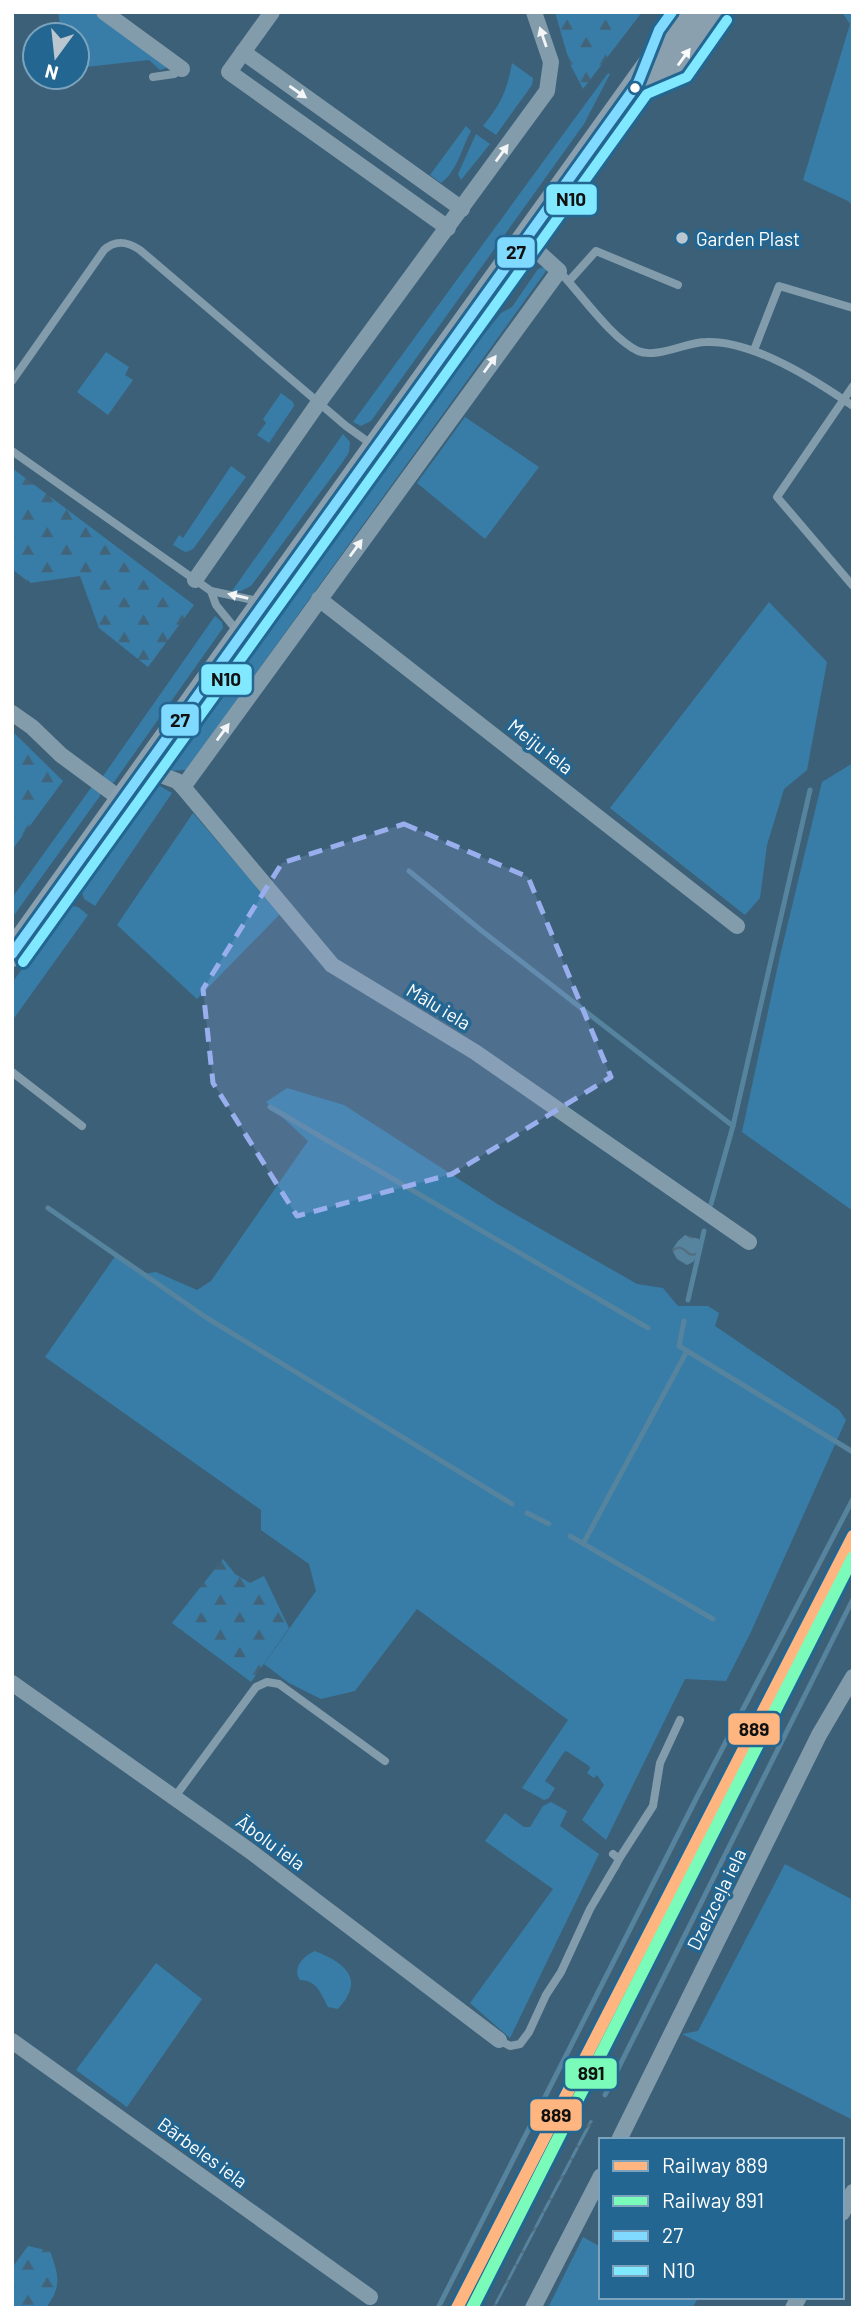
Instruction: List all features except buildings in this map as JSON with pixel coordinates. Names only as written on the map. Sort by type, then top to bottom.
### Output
[{"type":"highway","points":[[12,954],[688,12]]},
{"type":"highway","points":[[638,83],[677,67],[716,12]]},
{"type":"street","points":[[104,12],[182,69]]},
{"type":"street","points":[[272,12],[229,72],[448,228]]},
{"type":"street","points":[[195,580],[319,402],[547,91],[551,62],[534,12]]},
{"type":"street","points":[[243,52],[462,209]]},
{"type":"street","points":[[183,787],[319,599],[564,276],[525,240]]},
{"type":"street","name":"Meiju iela","points":[[319,599],[737,926]]},
{"type":"street","points":[[12,713],[32,727],[61,755],[122,800]]},
{"type":"street","name":"Mālu iela","points":[[145,769],[177,781],[183,787],[332,965],[475,1052],[752,1237]]},
{"type":"street","name":"Dzelzceļa iela","points":[[620,2138],[819,1735],[853,1677]]},
{"type":"street","name":"Ābolu iela","points":[[12,1683],[258,1857],[499,2040]]},
{"type":"street","name":"Bārbeles iela","points":[[12,2041],[370,2297]]},
{"type":"street","points":[[533,2308],[599,2180]]},
{"type":"street","points":[[844,2209],[853,2192]]},
{"type":"lane","points":[[153,77],[174,74],[182,69]]},
{"type":"lane","points":[[12,381],[104,250],[110,245],[130,243],[346,426],[376,448]]},
{"type":"lane","points":[[678,285],[596,250],[564,276],[618,339],[641,353],[665,351],[705,341],[732,344],[754,350],[779,362],[853,406]]},
{"type":"lane","points":[[754,350],[779,286],[853,308]]},
{"type":"lane","points":[[853,386],[776,497],[853,586]]},
{"type":"lane","points":[[12,451],[211,592],[265,603]]},
{"type":"lane","points":[[211,592],[216,605],[241,636]]},
{"type":"lane","points":[[12,1072],[82,1126]]},
{"type":"lane","points":[[174,1798],[256,1688],[267,1682],[279,1684],[385,1761]]},
{"type":"lane","points":[[499,2040],[510,2046],[520,2044],[529,2032],[616,1856],[653,1806],[660,1763],[680,1720]]},
{"type":"highlighted area","points":[[404,824],[528,877],[611,1077],[452,1174],[297,1216],[213,1083],[203,989],[282,863]]},
{"type":"green space","points":[[58,12],[93,12],[167,64],[166,68],[160,70],[149,60],[91,66],[91,21],[60,21]]},
{"type":"green space","points":[[555,12],[642,12],[583,89],[570,64]]},
{"type":"green space","points":[[842,12],[853,12],[853,206],[848,201],[803,180],[850,24]]},
{"type":"green space","points":[[512,63],[533,78],[532,85],[496,135],[483,126],[502,97]]},
{"type":"green space","points":[[608,73],[610,74],[584,124],[371,421],[361,426],[353,422]]},
{"type":"green space","points":[[466,126],[471,131],[455,166],[441,183],[430,175]]},
{"type":"green space","points":[[476,134],[490,144],[461,180],[458,174]]},
{"type":"green space","points":[[545,267],[546,271],[186,770],[164,771],[442,388],[501,313],[512,307],[538,269]]},
{"type":"green space","points":[[106,352],[129,367],[125,375],[133,380],[108,415],[77,392]]},
{"type":"green space","points":[[281,393],[293,402],[294,406],[269,443],[257,435],[266,423],[263,419]]},
{"type":"green space","points":[[465,417],[539,467],[485,539],[417,483]]},
{"type":"green space","points":[[343,434],[350,442],[349,452],[342,463],[251,586],[241,591],[232,591]]},
{"type":"green space","points":[[231,466],[246,477],[193,549],[185,552],[173,545],[179,535],[183,538]]},
{"type":"green space","points":[[12,468],[194,605],[148,667],[99,628],[80,576],[30,583],[12,569]]},
{"type":"green space","points":[[769,602],[827,662],[807,770],[784,789],[767,845],[760,898],[745,915],[610,808]]},
{"type":"green space","points":[[215,616],[222,622],[223,628],[110,785],[101,779]]},
{"type":"green space","points":[[12,731],[63,781],[12,850]]},
{"type":"green space","points":[[853,763],[853,1211],[742,1132],[780,956],[822,782]]},
{"type":"green space","points":[[93,785],[100,792],[100,796],[12,918],[12,898]]},
{"type":"green space","points":[[154,786],[160,786],[172,793],[95,906],[84,899],[81,889]]},
{"type":"green space","points":[[193,813],[280,914],[197,999],[117,925]]},
{"type":"green space","points":[[72,906],[88,915],[12,1021],[12,983],[64,910]]},
{"type":"green space","points":[[287,1088],[344,1105],[499,1205],[637,1284],[663,1288],[678,1306],[708,1306],[719,1313],[715,1326],[839,1410],[846,1420],[750,1634],[726,1681],[685,1679],[606,1840],[582,1820],[604,1785],[597,1775],[594,1778],[587,1773],[589,1766],[568,1752],[565,1751],[545,1781],[555,1788],[549,1798],[544,1800],[522,1788],[568,1720],[417,1609],[355,1691],[321,1699],[289,1683],[264,1664],[316,1591],[309,1564],[261,1530],[261,1510],[45,1357],[116,1255],[143,1274],[156,1272],[197,1290],[211,1281],[308,1141],[266,1102]]},
{"type":"green space","points":[[223,1559],[235,1574],[250,1583],[264,1576],[289,1628],[251,1682],[172,1623]]},
{"type":"green space","points":[[551,1802],[567,1811],[560,1826],[599,1854],[510,2038],[470,2003],[553,1889],[485,1841],[505,1813],[524,1827],[530,1827],[543,1806]]},
{"type":"green space","points":[[785,1864],[853,1900],[853,2120],[682,2034],[698,2031]]},
{"type":"green space","points":[[315,1951],[335,1961],[348,1973],[350,1989],[338,2009],[328,2007],[314,1985],[300,1980],[298,1976],[300,1963]]},
{"type":"green space","points":[[156,1963],[202,1999],[127,2107],[76,2070]]},
{"type":"green space","points":[[583,2237],[599,2246],[599,2299],[697,2300],[692,2308],[548,2308]]},
{"type":"green space","points":[[28,2246],[50,2251],[55,2268],[57,2287],[46,2308],[12,2308],[12,2268]]},
{"type":"water","points":[[685,1235],[699,1239],[703,1247],[693,1262],[687,1265],[677,1259],[672,1250]]},
{"type":"water","points":[[590,2120],[593,2121],[495,2308],[492,2308]]},
{"type":"waterway","points":[[711,1204],[733,1126],[810,790]]},
{"type":"waterway","points":[[409,871],[733,1126]]},
{"type":"waterway","points":[[270,1107],[648,1328]]},
{"type":"waterway","points":[[48,1208],[207,1318],[512,1504]]},
{"type":"waterway","points":[[688,1300],[704,1231]]},
{"type":"waterway","points":[[684,1321],[679,1346],[853,1452]]},
{"type":"waterway","points":[[583,1544],[687,1351]]},
{"type":"waterway","points":[[438,2308],[697,1797],[853,1499]]},
{"type":"waterway","points":[[527,1513],[549,1524]]},
{"type":"waterway","points":[[570,1536],[713,1619]]},
{"type":"waterway","points":[[605,2095],[853,1599]]},
{"type":"rail line","name":"889","points":[[457,2308],[853,1536]]},
{"type":"rail line","name":"891","points":[[472,2308],[853,1557]]},
{"type":"transit line","name":"27","points":[[12,954],[638,83],[659,30],[672,12]]},
{"type":"transit line","name":"N10","points":[[23,962],[647,94],[687,77],[727,20]]},
{"type":"place","name":"Garden Plast","points":[[682,238]]}]
